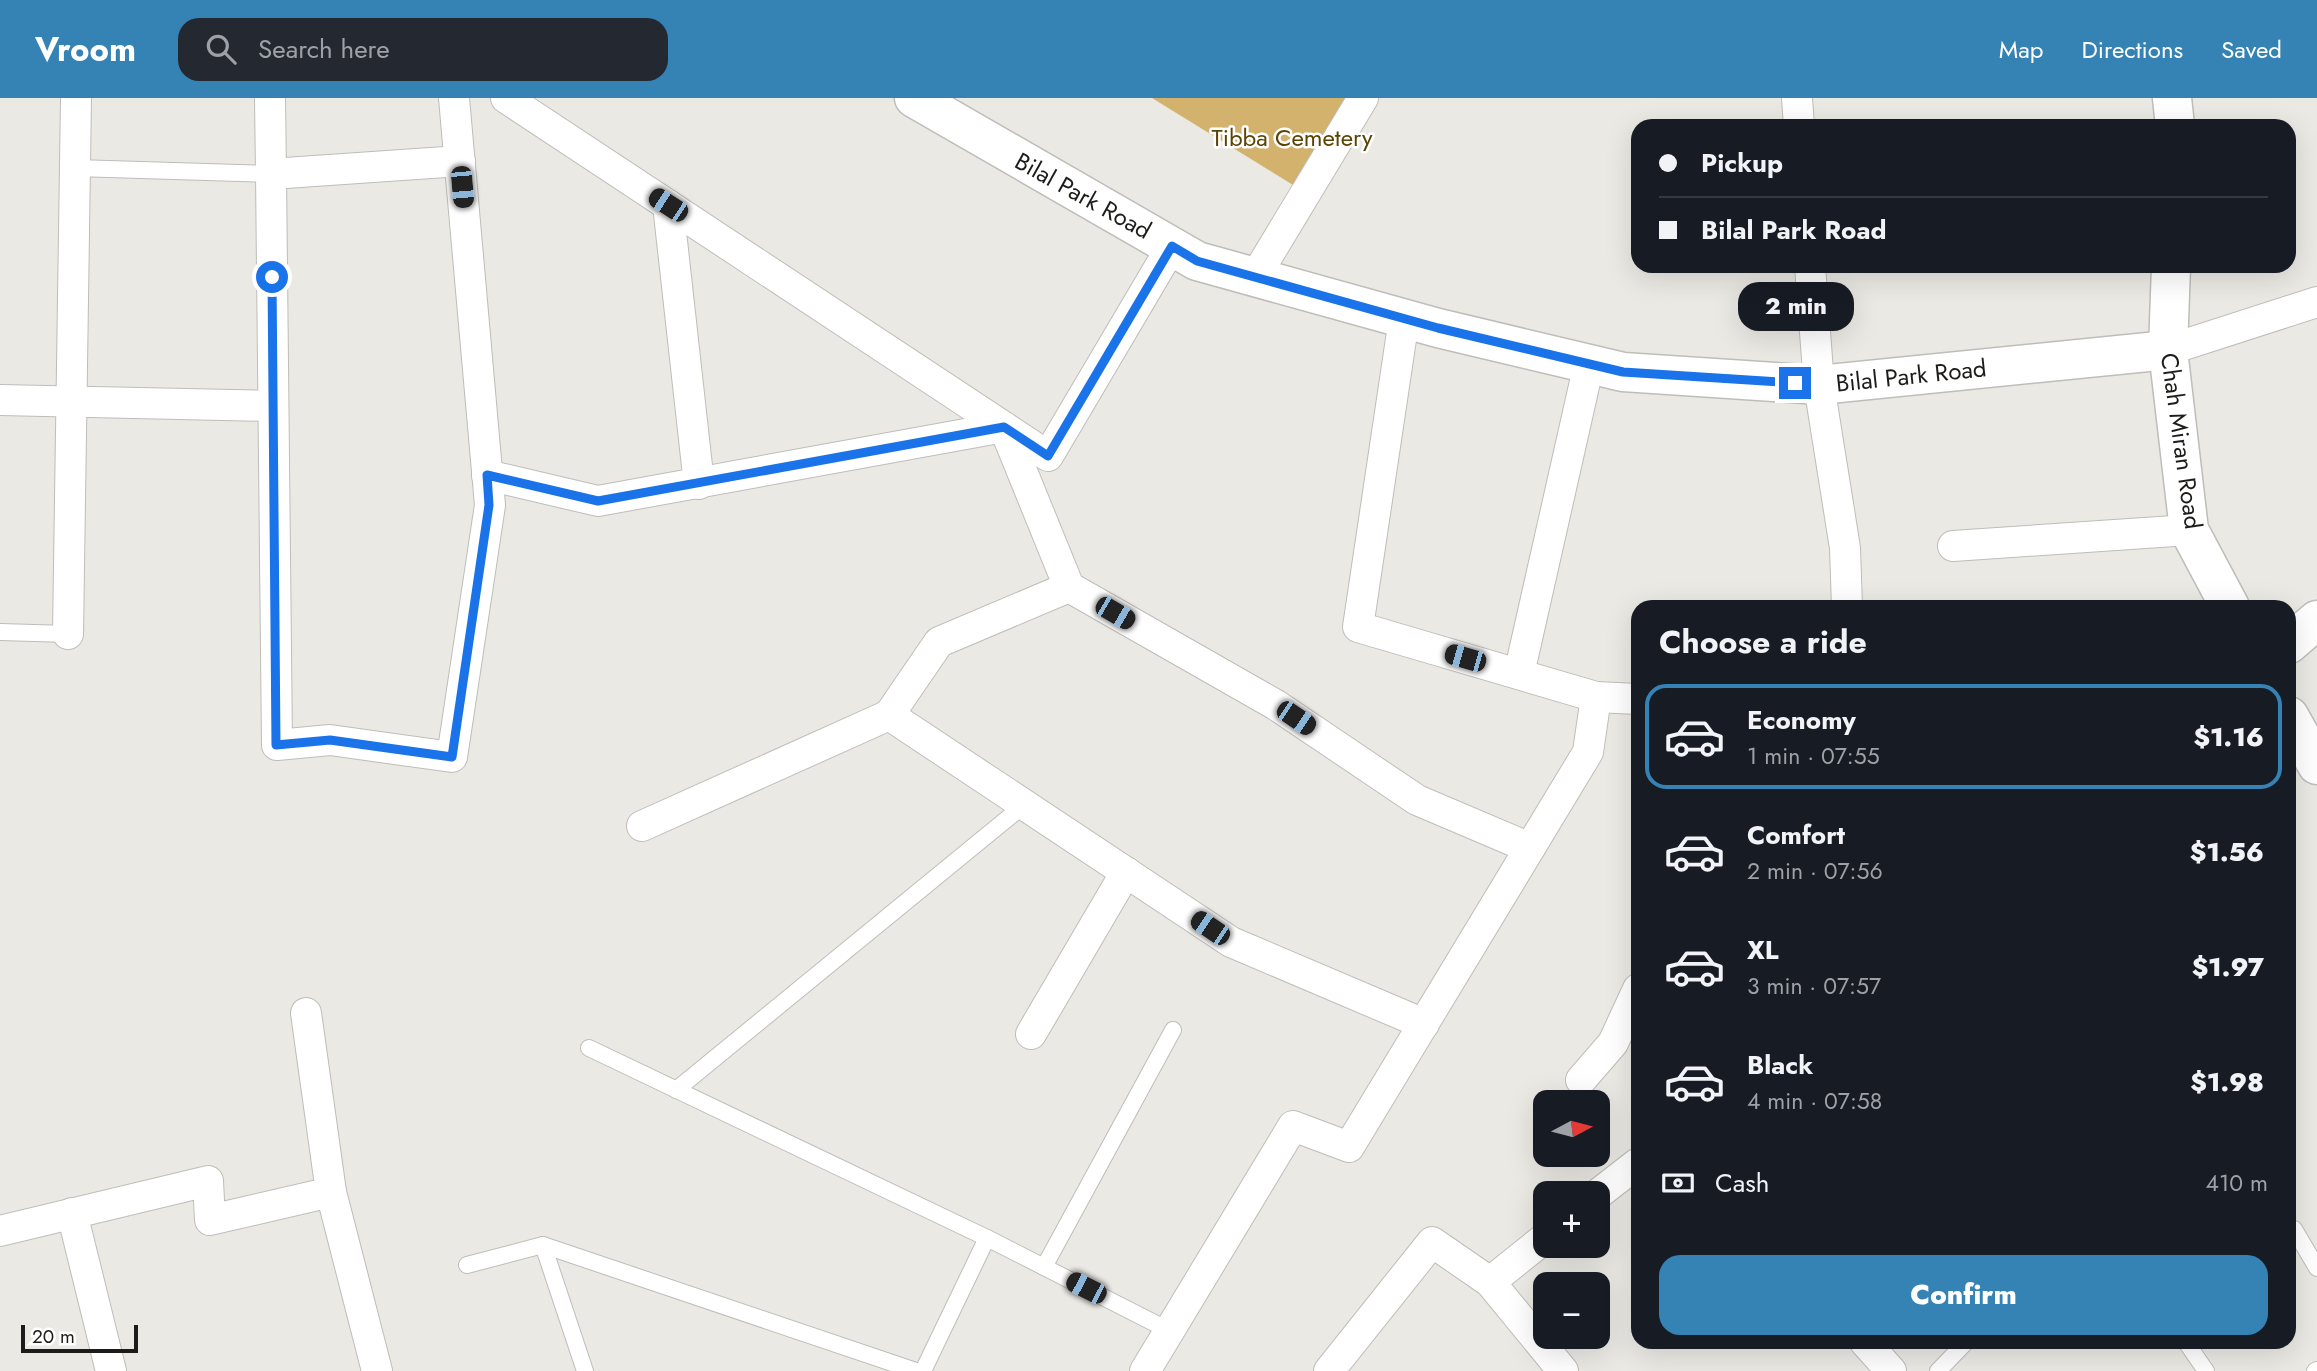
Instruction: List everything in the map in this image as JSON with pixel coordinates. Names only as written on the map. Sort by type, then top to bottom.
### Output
[{"type":"street","points":[[68,634],[76,98]]},
{"type":"street","points":[[270,98],[276,745],[330,740],[452,757],[489,505],[454,98]]},
{"type":"street","points":[[506,98],[1048,456],[1172,246]]},
{"type":"street","name":"Bilal Park Road","points":[[914,98],[1197,261],[1404,319],[1623,372],[1819,385],[2168,350]]},
{"type":"street","points":[[1255,277],[1363,98]]},
{"type":"street","points":[[1797,98],[1798,119]]},
{"type":"street","points":[[2172,98],[2174,119]]},
{"type":"street","points":[[271,174],[460,161]]},
{"type":"street","points":[[668,205],[699,484]]},
{"type":"street","points":[[1811,273],[1819,385],[1845,548],[1847,600]]},
{"type":"street","name":"Chah Miran Road","points":[[2171,273],[2168,350],[2189,530],[2226,600]]},
{"type":"street","points":[[2168,350],[2317,302]]},
{"type":"street","points":[[1404,319],[1358,626],[1596,697],[1631,699]]},
{"type":"street","points":[[1519,674],[1589,364]]},
{"type":"street","points":[[0,400],[273,405]]},
{"type":"street","points":[[487,475],[598,501],[1004,427]]},
{"type":"street","points":[[1004,427],[1069,587],[1276,705],[1417,800],[1530,848]]},
{"type":"street","points":[[1953,546],[2189,530]]},
{"type":"street","points":[[642,826],[889,715],[939,642],[1069,587]]},
{"type":"street","points":[[2296,638],[2317,620]]},
{"type":"street","points":[[1146,1371],[1293,1126],[1349,1147],[1588,752],[1596,697]]},
{"type":"street","points":[[889,715],[1231,942],[1424,1024]]},
{"type":"street","points":[[2296,728],[2317,765]]},
{"type":"street","points":[[1031,1034],[1126,872]]},
{"type":"street","points":[[1581,1080],[1613,1043],[1631,1004]]},
{"type":"street","points":[[306,1013],[331,1192],[377,1371]]},
{"type":"street","points":[[1610,1185],[1631,1168]]},
{"type":"street","points":[[0,1230],[208,1181],[211,1220],[331,1192]]},
{"type":"street","points":[[72,1213],[111,1371]]},
{"type":"street","points":[[1329,1371],[1432,1242],[1490,1282],[1563,1371]]},
{"type":"street","points":[[1490,1282],[1533,1248]]},
{"type":"street","points":[[1871,1349],[1891,1371]]},
{"type":"lane","points":[[75,168],[271,174]]},
{"type":"lane","points":[[0,632],[68,634]]},
{"type":"lane","points":[[676,1090],[1024,805]]},
{"type":"lane","points":[[1044,1267],[1173,1030]]},
{"type":"lane","points":[[589,1048],[987,1238],[1170,1331]]},
{"type":"lane","points":[[2296,1232],[2317,1268]]},
{"type":"lane","points":[[923,1371],[987,1238]]},
{"type":"lane","points":[[543,1245],[584,1371]]},
{"type":"lane","points":[[467,1265],[543,1245],[916,1371]]},
{"type":"lane","points":[[1938,1371],[1959,1349]]},
{"type":"lane","points":[[2191,1349],[2206,1371]]},
{"type":"green space","name":"Tibba Cemetery","points":[[1152,98],[1364,98],[1306,193]]},
{"type":"route","points":[[272,277],[276,745],[330,740],[452,757],[489,505],[487,475],[598,501],[1004,427],[1048,456],[1172,246],[1197,261],[1404,319],[1623,372],[1795,383]]}]
